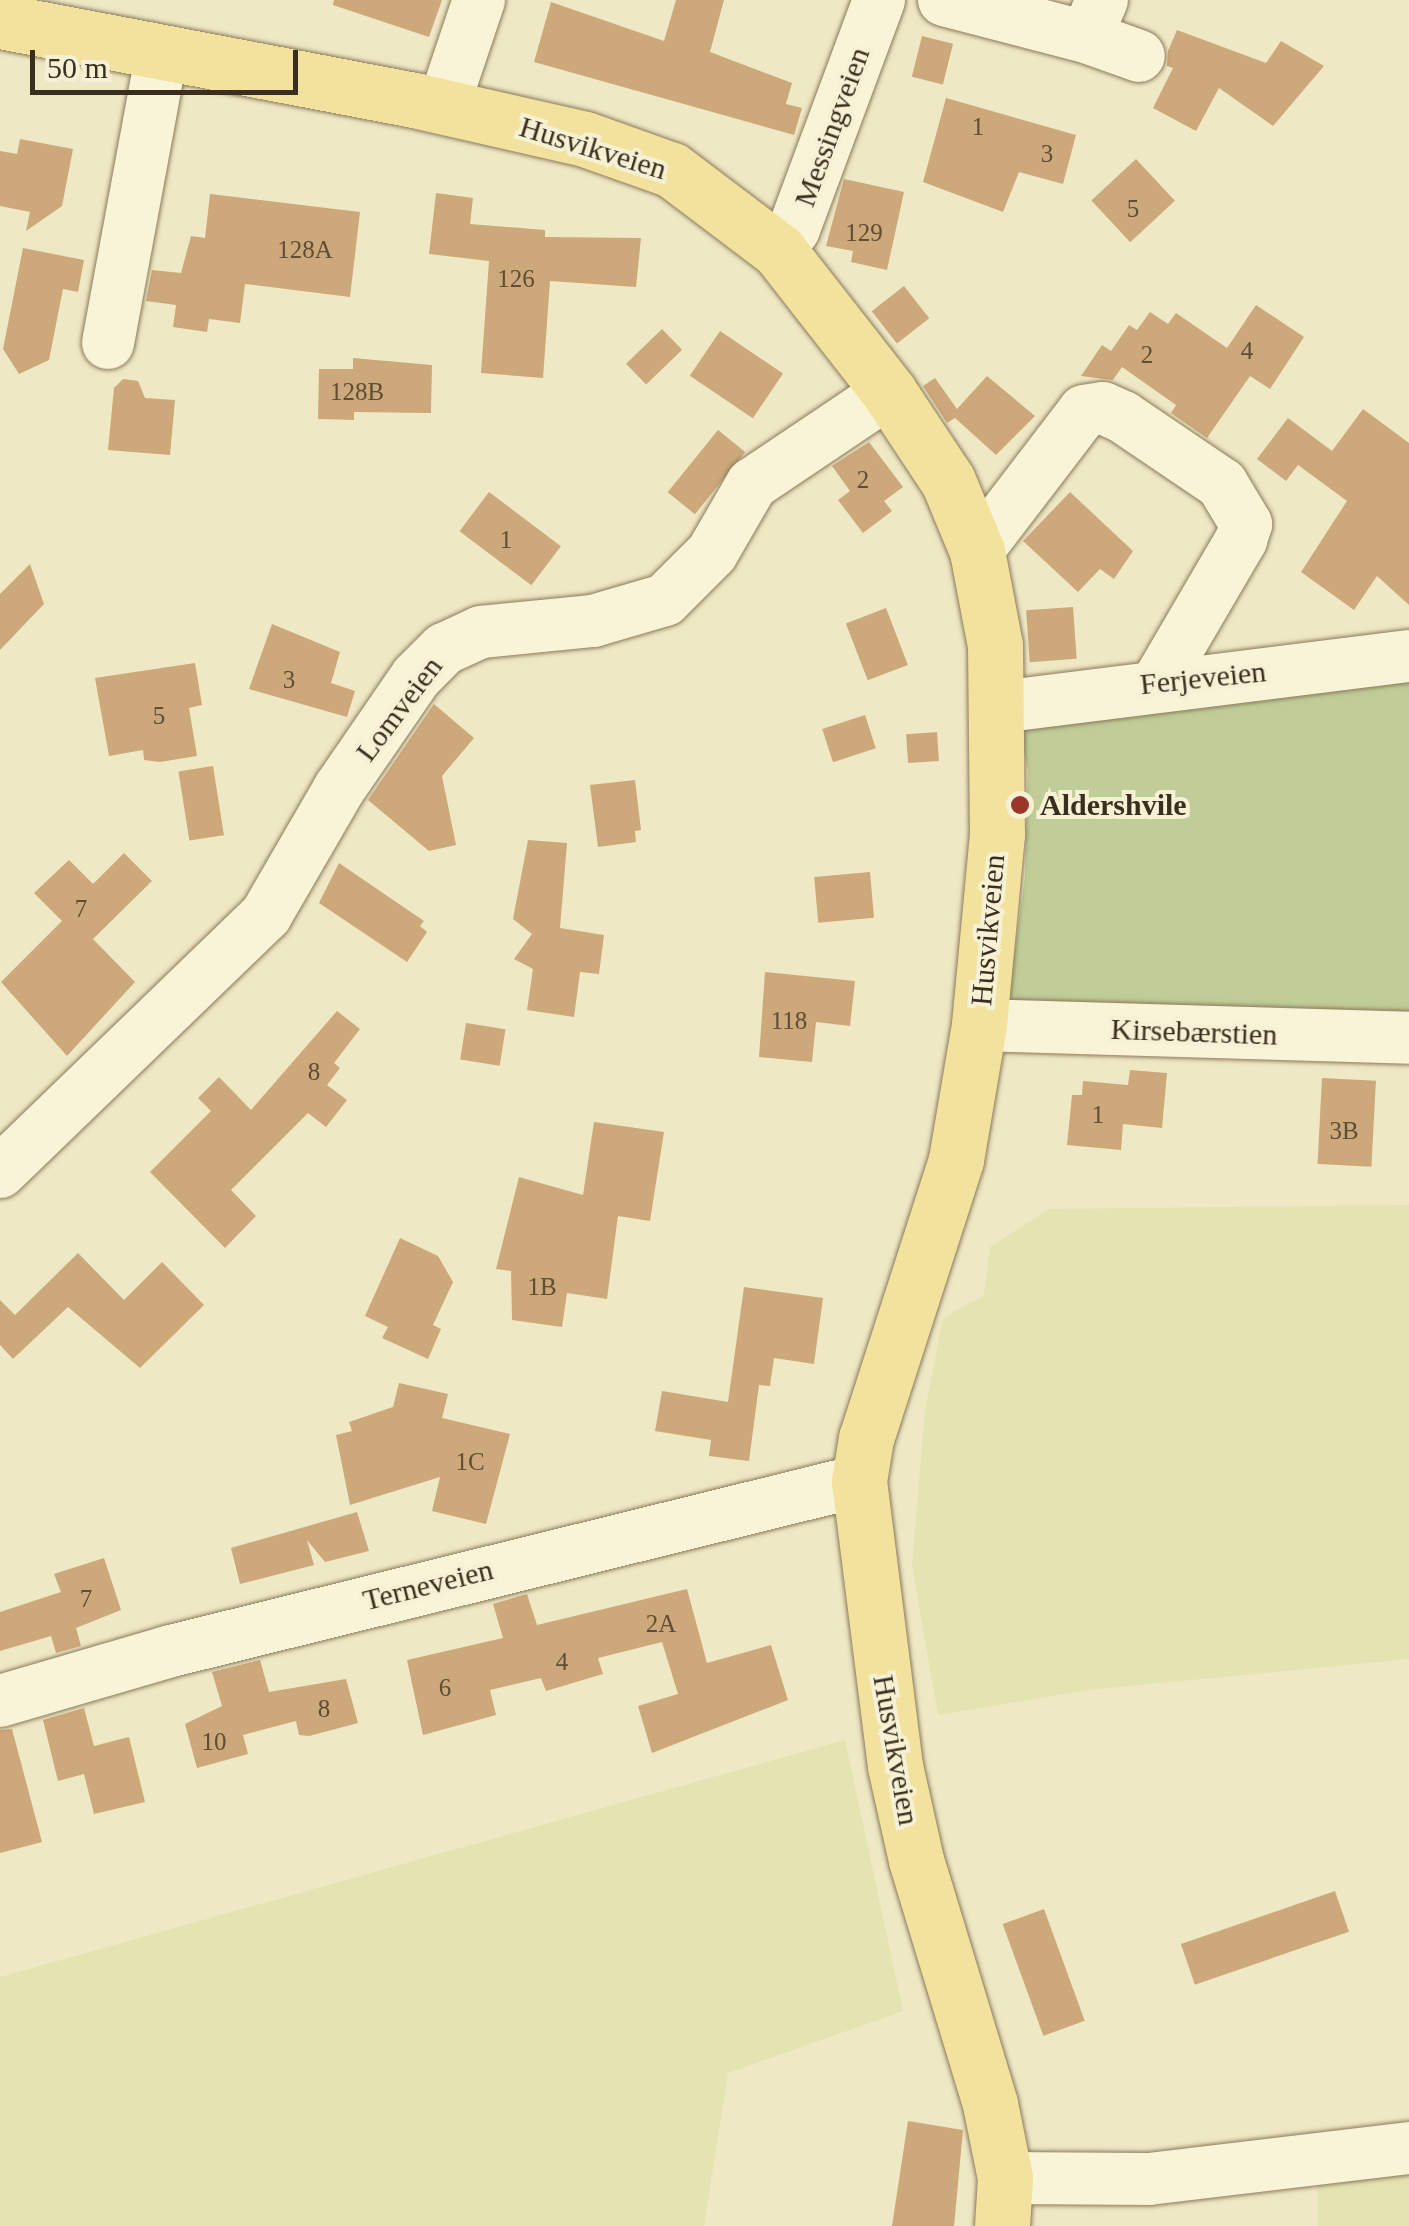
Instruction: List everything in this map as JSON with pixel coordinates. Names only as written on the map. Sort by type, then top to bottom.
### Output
[{"type":"main road","name":"Husvikveien","points":[[20,16],[162,53],[443,107],[585,139],[672,170],[779,250],[890,392],[948,481],[976,551],[995,645],[999,708],[997,834],[979,1025],[956,1160],[866,1438],[859,1481],[895,1766],[1003,2202]]},
{"type":"street","points":[[443,107],[478,0]]},
{"type":"street","name":"Messingveien","points":[[779,250],[794,229],[879,0]]},
{"type":"street","points":[[944,0],[1094,18],[1140,56]]},
{"type":"street","points":[[108,344],[162,53]]},
{"type":"street","name":"Lomveien","points":[[0,1172],[266,914],[339,789],[416,677],[444,649],[482,632],[593,621],[664,600],[712,553],[752,484],[890,392]]},
{"type":"street","points":[[976,551],[1084,411],[1103,408],[1123,417],[1222,484],[1246,524],[1241,540],[1158,682]]},
{"type":"street","name":"Ferjeveien","points":[[999,708],[1158,682],[1409,656]]},
{"type":"street","name":"Kirsebærstien","points":[[979,1025],[1409,1038]]},
{"type":"street","name":"Terneveien","points":[[0,1701],[171,1651],[859,1481]]},
{"type":"street","name":"Husvikveien","points":[[1003,2202],[1149,2178],[1409,2148]]},
{"type":"green space","points":[[1409,676],[1409,1023],[1006,1016],[1025,876],[1028,771],[1015,708]]},
{"type":"green space","points":[[1409,1205],[1409,1659],[1088,1690],[938,1715],[912,1565],[925,1410],[943,1318],[984,1295],[990,1247],[1049,1209]]},
{"type":"green space","points":[[845,1740],[903,2011],[728,2073],[704,2226],[0,2226],[0,1977]]},
{"type":"green space","points":[[1317,2169],[1409,2169],[1409,2226],[1317,2226]]},
{"type":"building","points":[[334,0],[442,0],[429,37],[333,5]]},
{"type":"building","points":[[676,0],[724,0],[710,52],[792,83],[786,104],[802,108],[794,135],[534,62],[551,2],[664,41]]},
{"type":"building","points":[[1177,30],[1266,63],[1281,41],[1324,66],[1273,126],[1219,88],[1196,131],[1153,108],[1173,68],[1167,66],[1168,51]]},
{"type":"building","points":[[922,36],[953,44],[943,84],[912,77]]},
{"type":"building","points":[[946,98],[1076,135],[1063,184],[1019,172],[1003,212],[923,182]]},
{"type":"building","points":[[20,139],[73,149],[62,206],[26,231],[30,212],[0,206],[0,151],[17,154]]},
{"type":"building","points":[[1136,159],[1175,201],[1130,242],[1091,201]]},
{"type":"building","points":[[844,179],[904,192],[887,270],[851,262],[853,251],[826,246]]},
{"type":"building","points":[[436,193],[473,198],[470,224],[545,230],[545,237],[641,238],[636,287],[550,281],[543,378],[481,373],[489,261],[429,254]]},
{"type":"building","points":[[210,194],[360,212],[350,297],[245,284],[240,323],[209,319],[207,332],[173,327],[176,305],[146,301],[152,270],[181,273],[191,236],[205,238]]},
{"type":"building","points":[[23,248],[84,260],[78,292],[63,289],[49,360],[19,374],[3,349]]},
{"type":"building","points":[[904,286],[929,318],[897,344],[872,311]]},
{"type":"building","points":[[1256,305],[1304,337],[1270,389],[1250,376],[1207,438],[1171,413],[1176,405],[1122,367],[1113,380],[1081,376],[1102,345],[1111,351],[1129,325],[1137,330],[1150,312],[1168,324],[1176,313],[1227,348]]},
{"type":"building","points":[[662,329],[682,350],[646,385],[626,364]]},
{"type":"building","points":[[720,331],[783,373],[753,418],[690,376]]},
{"type":"building","points":[[353,358],[432,365],[431,413],[354,412],[354,420],[318,419],[319,369],[353,369]]},
{"type":"building","points":[[987,376],[1035,416],[996,455],[955,418],[947,423],[923,386],[935,378],[957,409]]},
{"type":"building","points":[[123,379],[138,381],[145,398],[175,400],[170,455],[108,450],[114,388]]},
{"type":"building","points":[[1363,409],[1409,443],[1409,605],[1377,576],[1354,610],[1301,572],[1347,501],[1298,465],[1286,481],[1257,459],[1288,418],[1332,451]]},
{"type":"building","points":[[718,430],[745,452],[695,514],[668,492]]},
{"type":"building","points":[[869,442],[903,487],[884,501],[892,511],[863,533],[838,500],[850,491],[832,466]]},
{"type":"building","points":[[489,492],[561,546],[531,585],[460,531]]},
{"type":"building","points":[[1070,492],[1133,551],[1114,579],[1100,569],[1078,592],[1023,541]]},
{"type":"building","points":[[30,564],[44,604],[0,650],[0,594]]},
{"type":"building","points":[[1073,607],[1077,659],[1030,662],[1026,610]]},
{"type":"building","points":[[886,608],[908,665],[868,680],[846,623]]},
{"type":"building","points":[[272,624],[340,652],[331,683],[355,691],[347,717],[249,689]]},
{"type":"building","points":[[195,663],[202,705],[189,708],[197,756],[160,762],[144,760],[143,750],[109,756],[95,678]]},
{"type":"building","points":[[434,704],[474,738],[442,776],[456,845],[429,851],[368,800]]},
{"type":"building","points":[[865,715],[876,748],[833,762],[822,729]]},
{"type":"building","points":[[937,732],[939,761],[908,763],[906,734]]},
{"type":"building","points":[[213,766],[224,835],[189,841],[178,771]]},
{"type":"building","points":[[635,780],[641,830],[635,831],[636,842],[598,847],[590,785]]},
{"type":"building","points":[[528,840],[567,843],[560,928],[604,935],[599,974],[580,972],[574,1017],[527,1010],[533,969],[514,959],[532,934],[513,919]]},
{"type":"building","points":[[124,853],[152,881],[93,939],[135,982],[67,1056],[1,982],[62,921],[34,893],[69,860],[93,884]]},
{"type":"building","points":[[339,863],[424,921],[420,926],[427,932],[407,962],[319,903]]},
{"type":"building","points":[[870,872],[874,918],[818,923],[814,877]]},
{"type":"building","points":[[765,972],[855,981],[850,1026],[816,1022],[812,1062],[759,1057]]},
{"type":"building","points":[[337,1011],[360,1029],[334,1063],[340,1068],[327,1085],[347,1100],[326,1127],[308,1113],[231,1190],[256,1216],[225,1248],[150,1172],[211,1111],[198,1098],[219,1077],[251,1110]]},
{"type":"building","points":[[466,1023],[506,1029],[500,1066],[460,1060]]},
{"type":"building","points":[[1130,1070],[1167,1073],[1162,1128],[1123,1124],[1121,1150],[1067,1145],[1072,1095],[1082,1095],[1083,1081],[1128,1085]]},
{"type":"building","points":[[1322,1078],[1376,1081],[1371,1167],[1317,1164]]},
{"type":"building","points":[[594,1122],[664,1132],[650,1221],[618,1216],[607,1299],[567,1293],[562,1327],[512,1320],[511,1271],[496,1269],[519,1177],[583,1195]]},
{"type":"building","points":[[400,1238],[438,1256],[453,1282],[433,1325],[441,1329],[428,1359],[382,1338],[388,1327],[365,1316]]},
{"type":"building","points":[[78,1253],[124,1300],[162,1262],[204,1305],[140,1368],[68,1307],[13,1359],[0,1345],[0,1300],[15,1315]]},
{"type":"building","points":[[744,1287],[823,1298],[814,1364],[774,1358],[770,1386],[759,1385],[749,1461],[709,1456],[711,1440],[655,1431],[662,1391],[728,1402]]},
{"type":"building","points":[[399,1383],[448,1394],[442,1418],[510,1434],[486,1524],[432,1511],[440,1477],[350,1505],[336,1435],[352,1431],[349,1422],[393,1407]]},
{"type":"building","points":[[357,1512],[369,1551],[325,1562],[307,1540],[314,1565],[240,1584],[231,1548]]},
{"type":"building","points":[[104,1558],[121,1610],[76,1628],[81,1646],[56,1653],[51,1636],[0,1651],[0,1612],[61,1592],[54,1574]]},
{"type":"building","points":[[687,1589],[707,1663],[771,1645],[788,1700],[652,1753],[638,1706],[678,1694],[662,1642],[598,1658],[603,1674],[546,1691],[541,1678],[490,1690],[496,1715],[423,1735],[407,1660],[503,1638],[493,1604],[527,1594],[537,1625]]},
{"type":"building","points":[[260,1660],[269,1692],[346,1679],[358,1723],[309,1736],[299,1735],[296,1721],[243,1735],[248,1754],[197,1768],[185,1724],[222,1706],[212,1672]]},
{"type":"building","points":[[84,1708],[94,1746],[129,1737],[145,1802],[94,1814],[84,1774],[58,1781],[43,1720]]},
{"type":"building","points":[[12,1729],[42,1842],[0,1853],[0,1730]]},
{"type":"building","points":[[1335,1891],[1349,1932],[1195,1985],[1181,1944]]},
{"type":"building","points":[[1044,1909],[1085,2021],[1043,2036],[1003,1924]]},
{"type":"building","points":[[908,2121],[963,2130],[954,2226],[892,2226]]},
{"type":"place","name":"Aldershvile","points":[[1020,805]]}]
